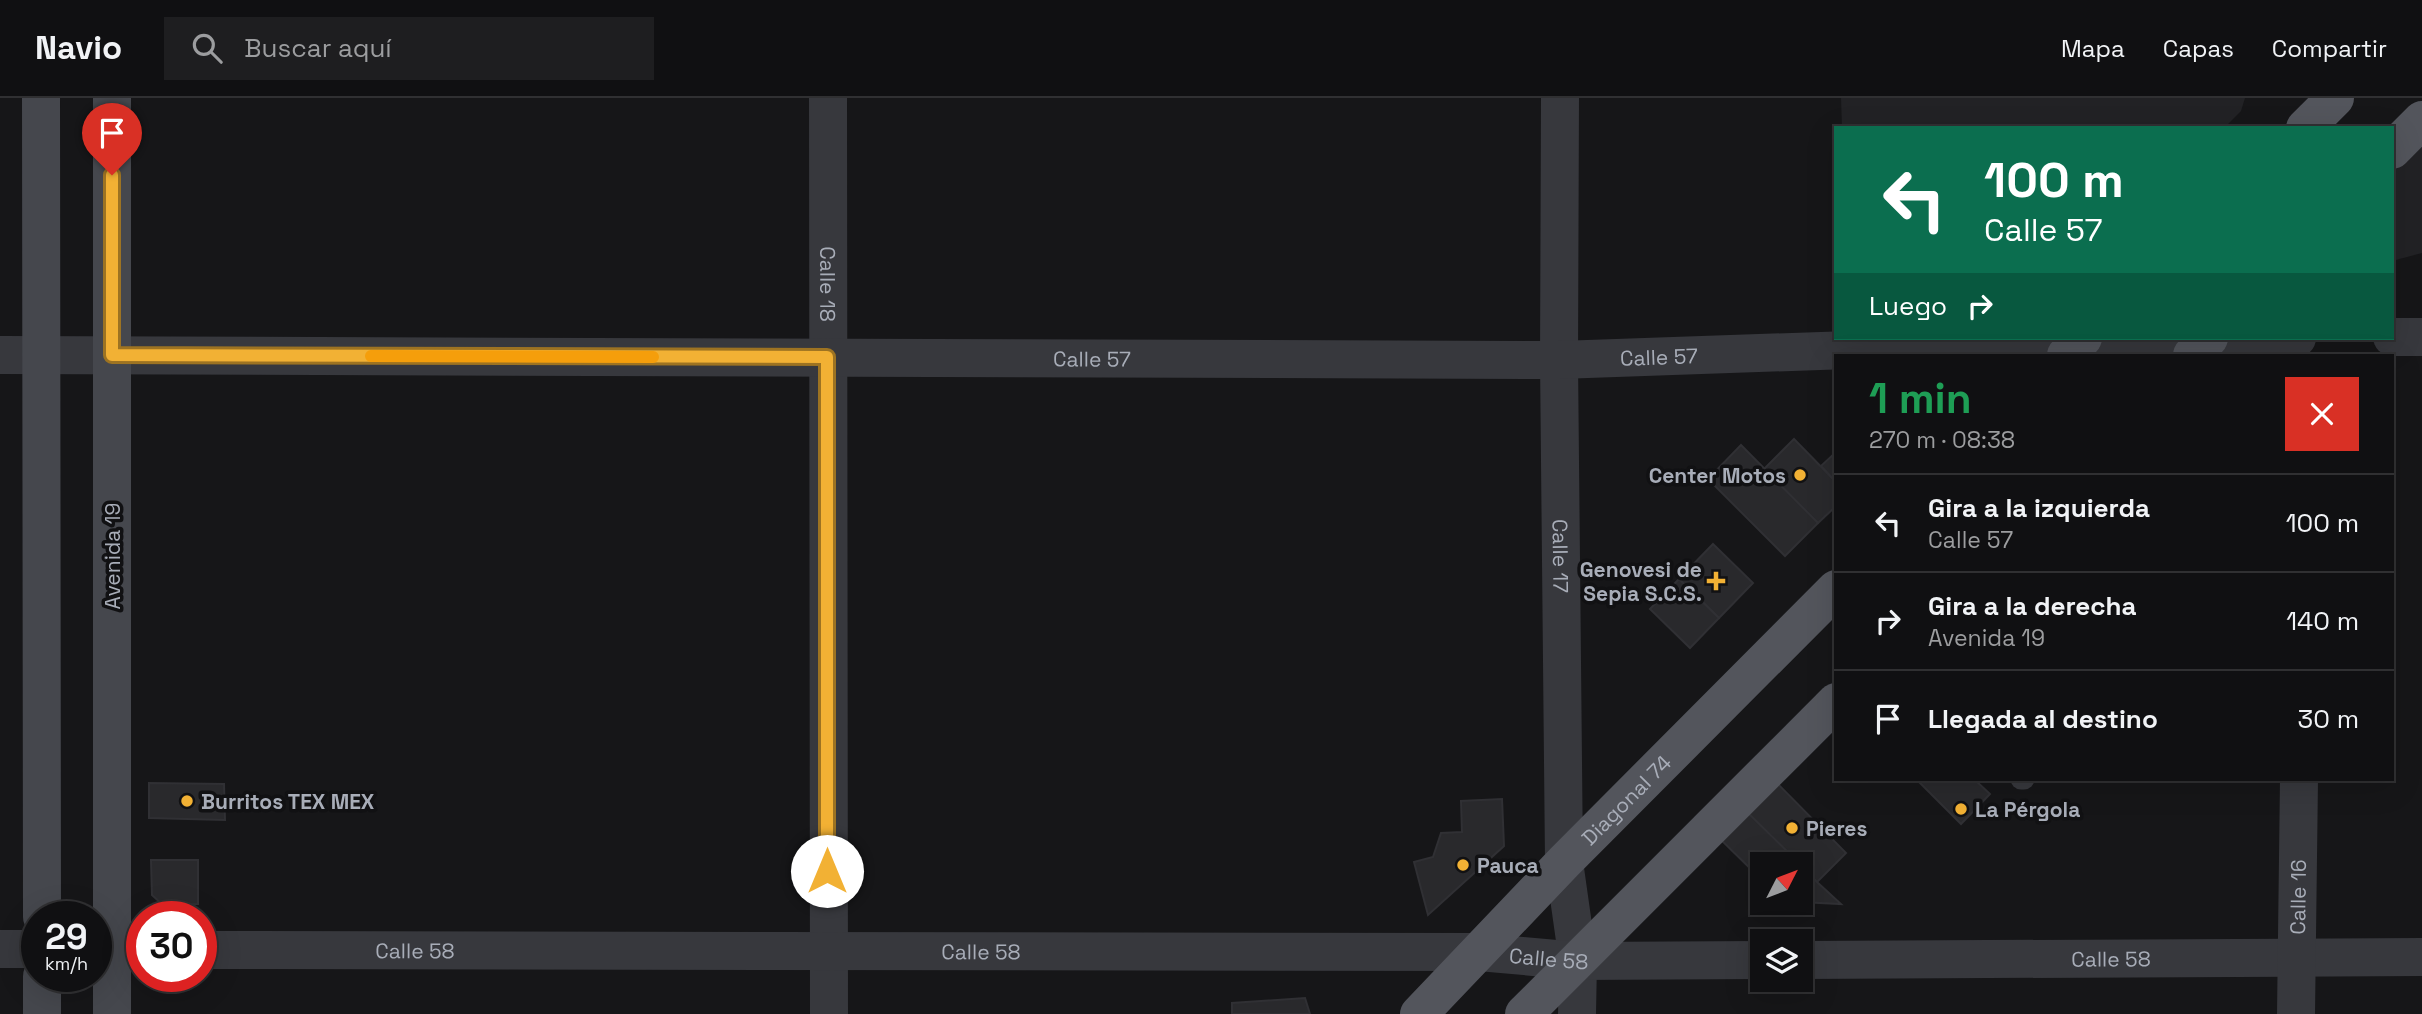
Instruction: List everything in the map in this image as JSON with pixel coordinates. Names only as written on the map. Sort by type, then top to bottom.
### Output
[{"type":"main road","points":[[41,98],[42,901]]},
{"type":"main road","name":"Avenida 19","points":[[112,98],[117,950],[112,1014]]},
{"type":"main road","points":[[2307,126],[2335,98]]},
{"type":"main road","points":[[2394,148],[2422,120]]},
{"type":"main road","points":[[2194,354],[2207,340]]},
{"type":"main road","name":"Diagonal 74","points":[[1419,1014],[1564,862],[1834,591]]},
{"type":"main road","points":[[1524,1014],[1834,704]]},
{"type":"main road","points":[[42,992],[42,1014]]},
{"type":"street","name":"Calle 18","points":[[828,98],[829,1014]]},
{"type":"street","name":"Calle 17","points":[[1560,98],[1559,360],[1564,862],[1578,961],[1577,1014]]},
{"type":"street","points":[[2304,98],[2305,126]]},
{"type":"street","points":[[2394,337],[2422,337]]},
{"type":"street","points":[[2204,354],[2285,340]]},
{"type":"street","name":"Calle 57","points":[[0,355],[1559,360],[2076,345],[2171,354]]},
{"type":"street","name":"Calle 16","points":[[2296,1014],[2299,781]]},
{"type":"street","points":[[0,949],[21,949]]},
{"type":"street","name":"Calle 58","points":[[217,950],[1479,952],[1578,961],[1750,960]]},
{"type":"street","name":"Calle 58","points":[[1813,960],[2422,957]]},
{"type":"shaded area","points":[[1841,98],[2245,98],[2241,111],[2226,126],[1842,126]]},
{"type":"shaded area","points":[[2422,132],[2422,253],[2394,260],[2394,161]]},
{"type":"building","name":"Center Motos","points":[[1794,439],[1834,480],[1834,508],[1818,523],[1764,469]]},
{"type":"building","points":[[1741,445],[1818,523],[1785,556],[1708,479]]},
{"type":"building","points":[[1834,454],[1834,480],[1821,466]]},
{"type":"building","name":"Genovesi de Sepia S.C.S.","points":[[1713,544],[1753,583],[1719,618],[1679,579]]},
{"type":"building","points":[[1679,579],[1719,618],[1690,648],[1650,609]]},
{"type":"building","name":"Pieres","points":[[1768,774],[1846,853],[1817,882],[1813,878],[1813,852],[1787,852],[1738,803]]},
{"type":"building","name":"La Pérgola","points":[[1918,781],[1976,781],[1990,794],[1961,824]]},
{"type":"building","name":"Burritos TEX MEX","points":[[149,783],[224,784],[225,820],[149,818]]},
{"type":"building","points":[[1502,799],[1504,846],[1428,915],[1414,862],[1433,857],[1441,833],[1462,832],[1461,801]]},
{"type":"building","points":[[1738,803],[1788,852],[1750,852],[1750,868],[1711,830]]},
{"type":"building","points":[[151,860],[198,860],[198,901],[159,901],[152,895]]},
{"type":"building","points":[[1813,878],[1817,882],[1841,904],[1813,903]]},
{"type":"building","points":[[1305,998],[1310,1014],[1232,1014],[1232,1003]]},
{"type":"slow traffic","points":[[371,356],[653,357]]},
{"type":"place","name":"Center Motos","points":[[1800,475]]},
{"type":"place","name":"Genovesi de Sepia S.C.S.","points":[[1716,581]]},
{"type":"place","name":"Burritos TEX MEX","points":[[187,801]]},
{"type":"place","name":"La Pérgola","points":[[1961,809]]},
{"type":"place","name":"Pieres","points":[[1792,828]]},
{"type":"place","name":"Pauca","points":[[1463,865]]},
{"type":"route","points":[[112,175],[112,355],[827,357],[827,871]]}]
